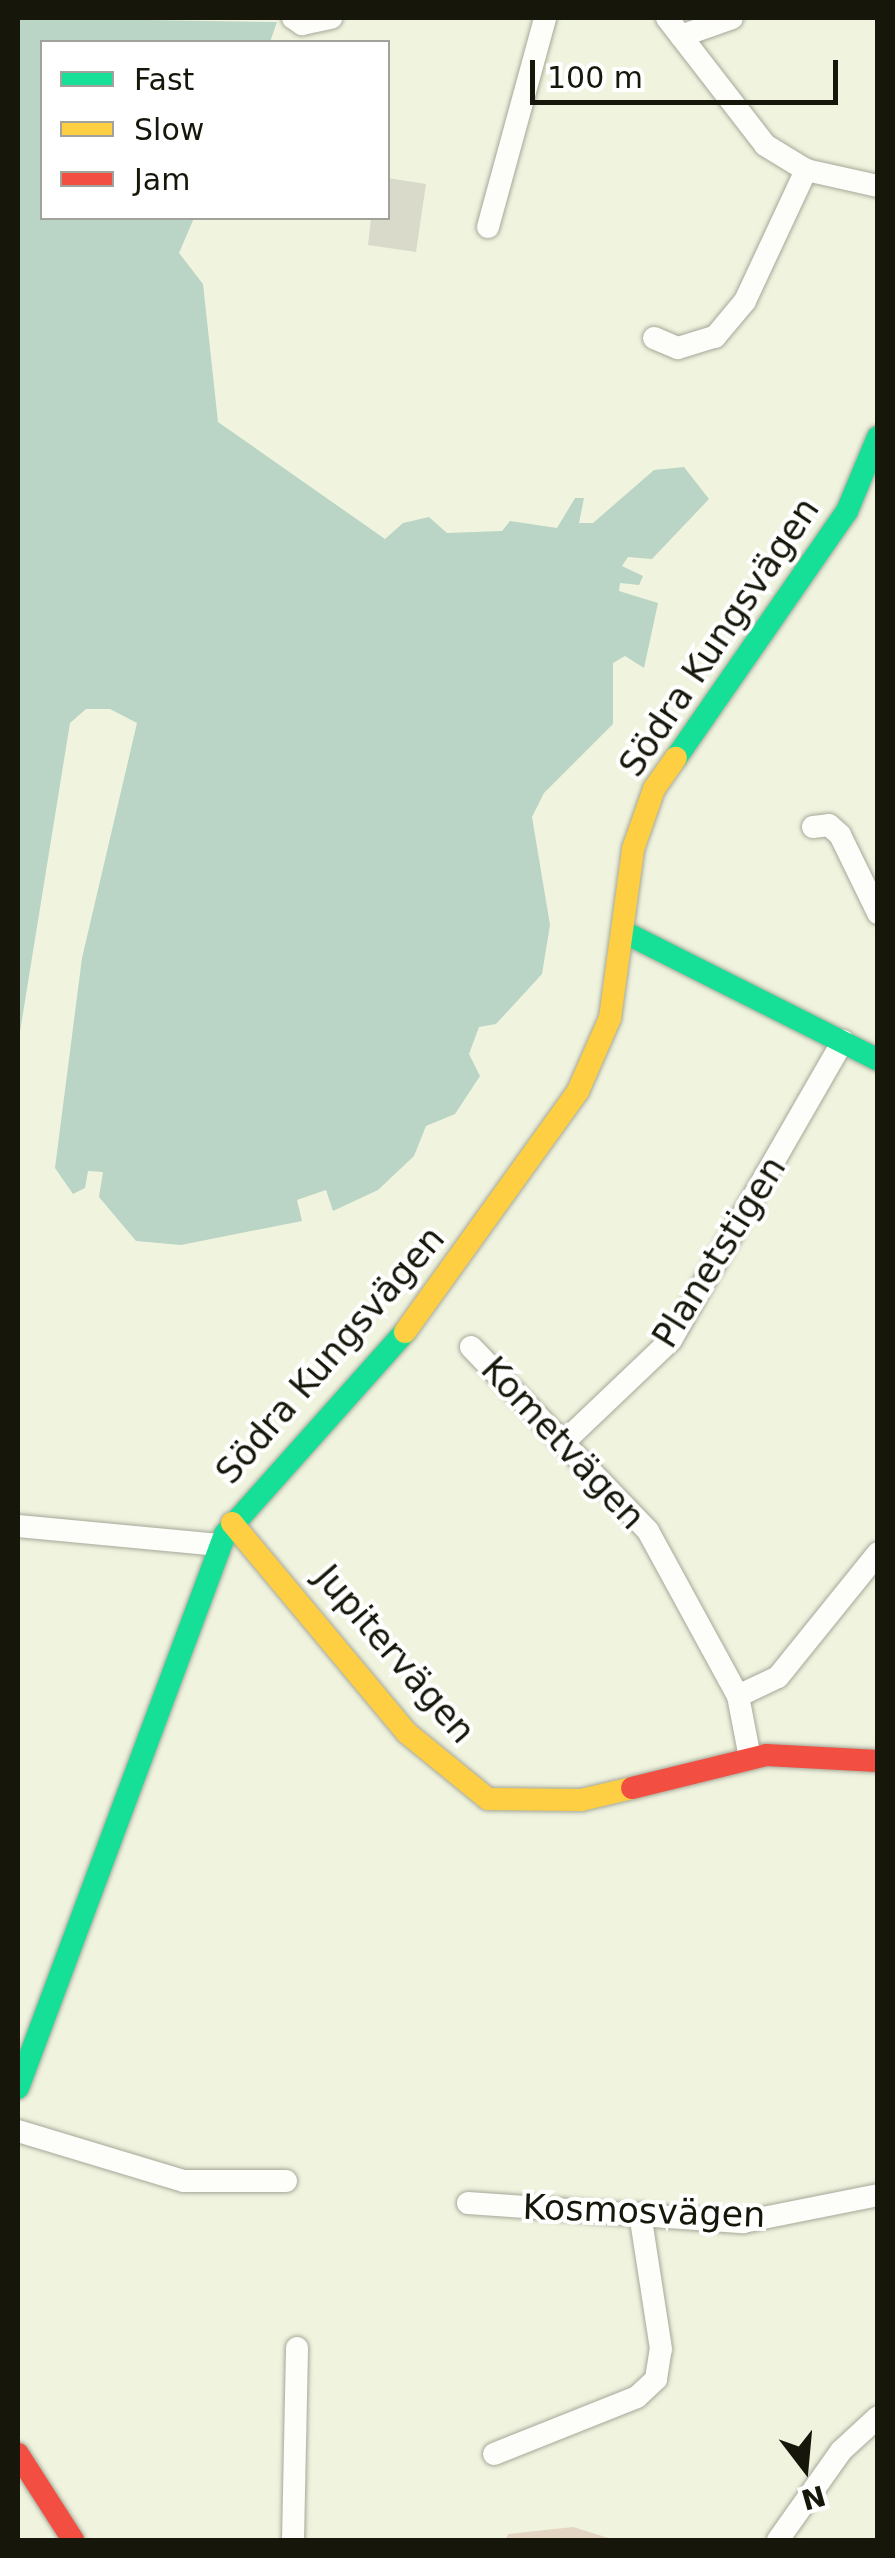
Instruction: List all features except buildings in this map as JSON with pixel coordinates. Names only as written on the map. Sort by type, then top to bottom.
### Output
[{"type":"street","points":[[293,18],[302,24],[331,18]]},
{"type":"street","points":[[488,227],[545,18]]},
{"type":"street","points":[[732,18],[674,27],[766,145],[806,170],[878,186]]},
{"type":"street","points":[[654,338],[678,348],[714,337],[745,301],[806,170]]},
{"type":"street","name":"Södra Kungsvägen","points":[[18,2088],[220,1545],[232,1523],[425,1309],[537,1155],[578,1091],[610,1018],[633,849],[654,790],[847,511],[878,436]]},
{"type":"street","points":[[813,827],[829,825],[840,835],[878,913]]},
{"type":"street","points":[[624,932],[878,1060]]},
{"type":"street","name":"Planetstigen","points":[[566,1440],[671,1340],[843,1041]]},
{"type":"street","name":"Kometvägen","points":[[471,1346],[566,1440],[648,1530],[738,1696],[750,1758]]},
{"type":"street","name":"Jupitervägen","points":[[232,1523],[253,1539],[407,1732],[488,1799],[580,1800],[750,1758],[828,1753],[878,1761]]},
{"type":"street","points":[[18,1526],[220,1545]]},
{"type":"street","points":[[738,1696],[778,1678],[878,1554]]},
{"type":"street","points":[[18,2131],[184,2180],[286,2181]]},
{"type":"street","name":"Kosmosvägen","points":[[468,2203],[742,2222],[878,2195]]},
{"type":"street","points":[[494,2454],[636,2397],[656,2378],[661,2349],[640,2214]]},
{"type":"street","points":[[293,2540],[297,2348]]},
{"type":"street","points":[[778,2540],[841,2451],[878,2416]]},
{"type":"street","points":[[18,2454],[73,2540]]},
{"type":"shaded area","points":[[18,18],[277,22],[271,40],[40,40],[40,220],[193,220],[179,253],[203,284],[218,422],[385,539],[403,523],[429,517],[447,533],[502,531],[510,521],[557,528],[575,498],[584,498],[579,523],[593,523],[654,470],[684,467],[709,499],[652,559],[628,557],[622,566],[643,576],[639,585],[620,583],[619,591],[658,603],[644,668],[625,656],[613,663],[613,724],[544,793],[532,817],[550,925],[542,974],[496,1024],[479,1027],[469,1054],[480,1076],[455,1114],[426,1126],[414,1156],[378,1190],[333,1211],[326,1190],[297,1200],[302,1221],[181,1245],[136,1241],[99,1197],[103,1172],[88,1171],[85,1188],[73,1194],[55,1168],[82,958],[137,723],[110,709],[86,709],[70,723],[18,1044]]},
{"type":"shaded area","points":[[573,2527],[615,2540],[506,2540],[508,2534]]},
{"type":"traffic: fast","points":[[676,758],[847,511],[878,437]]},
{"type":"traffic: fast","points":[[624,932],[878,1060]]},
{"type":"traffic: fast","points":[[18,2088],[225,1534],[405,1332]]},
{"type":"traffic: slow","points":[[405,1332],[578,1091],[610,1018],[633,849],[654,789],[676,758]]},
{"type":"traffic: slow","points":[[232,1523],[407,1733],[488,1799],[581,1800],[632,1788]]},
{"type":"traffic: jam","points":[[632,1788],[766,1755],[878,1761]]},
{"type":"traffic: jam","points":[[18,2454],[73,2540]]}]
